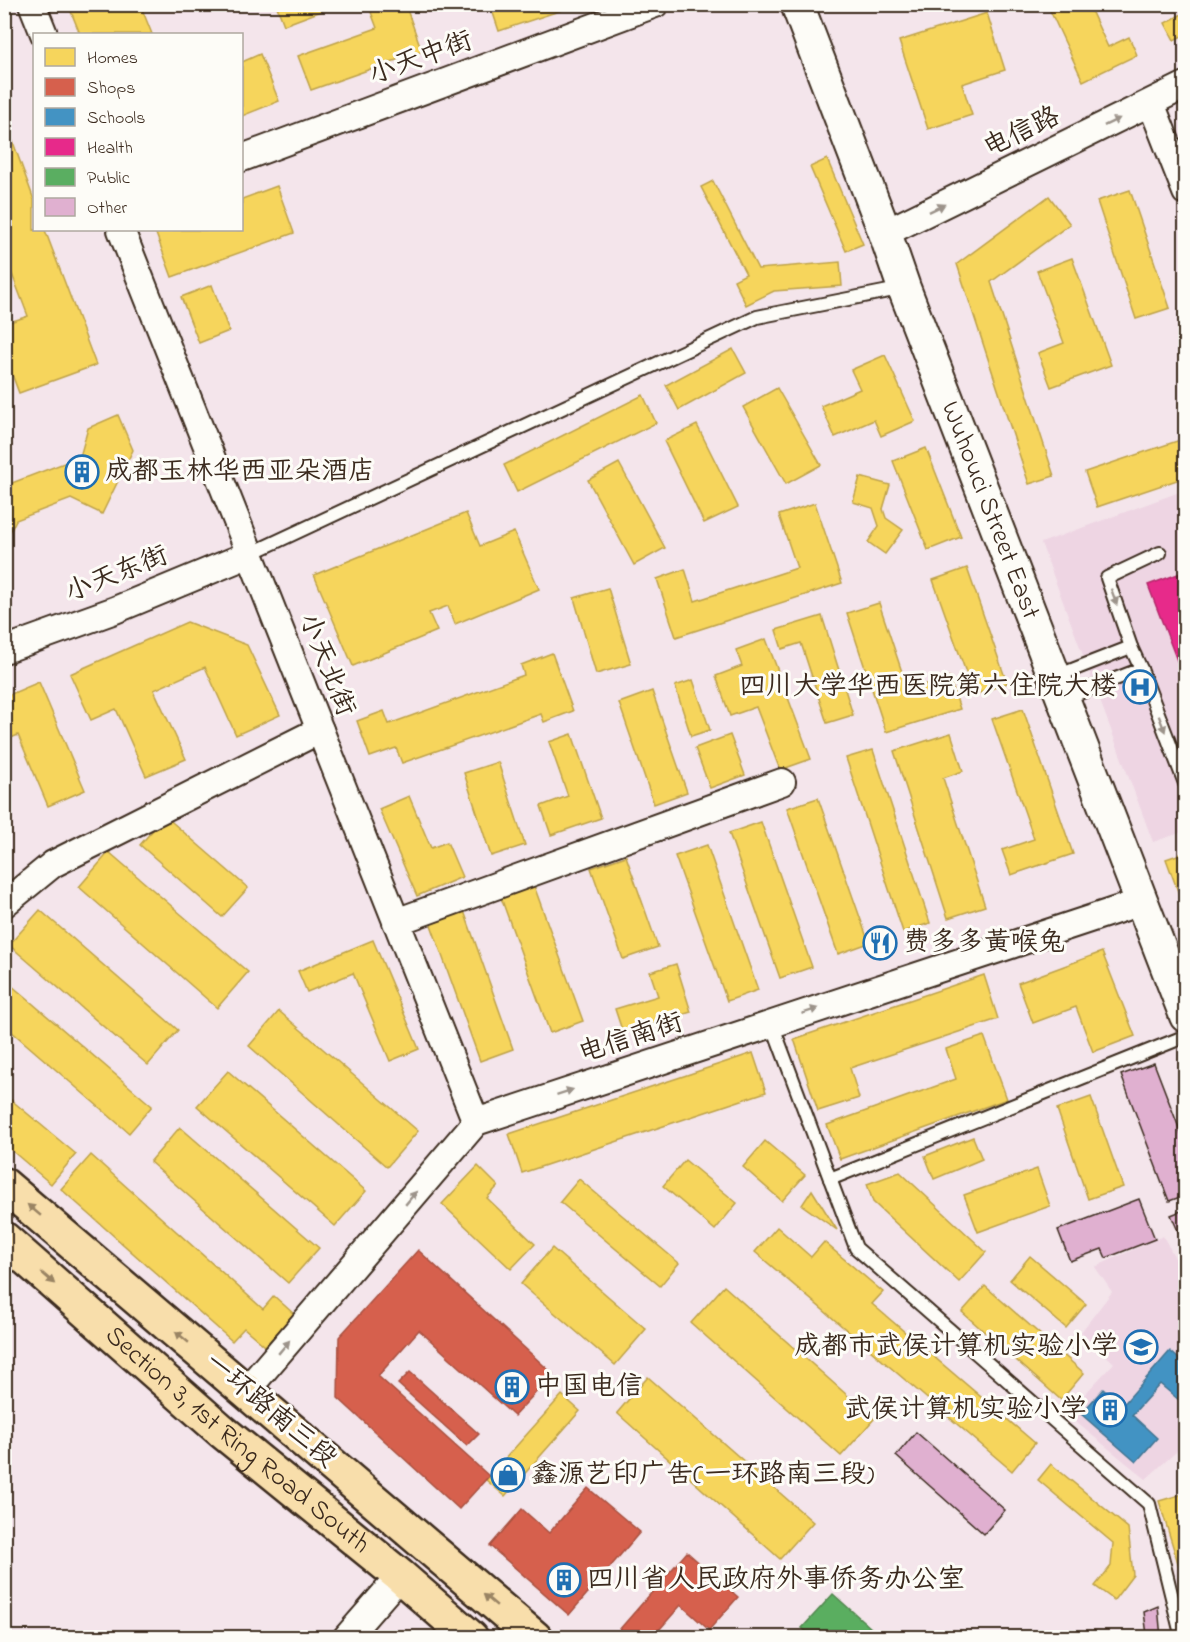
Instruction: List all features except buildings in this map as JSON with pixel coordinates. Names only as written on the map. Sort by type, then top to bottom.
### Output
[{"type":"main road","name":"一环路南三段","points":[[4,1185],[535,1638]]},
{"type":"main road","name":"Section 3, 1st Ring Road South","points":[[4,1239],[223,1431],[400,1576],[471,1638]]},
{"type":"street","points":[[32,4],[44,33]]},
{"type":"street","name":"小天中街","points":[[243,158],[655,4]]},
{"type":"street","name":"Wuhouci Street East","points":[[797,4],[1185,1016]]},
{"type":"street","name":"电信路","points":[[885,233],[1185,85]]},
{"type":"street","points":[[1151,103],[1185,192]]},
{"type":"street","name":"小天北街","points":[[121,231],[476,1122]]},
{"type":"street","name":"小天东街","points":[[4,650],[115,610],[250,554]]},
{"type":"street","points":[[4,904],[53,864],[320,730]]},
{"type":"street","points":[[396,922],[782,782]]},
{"type":"street","name":"电信南街","points":[[476,1122],[1141,902]]},
{"type":"street","points":[[246,1391],[476,1122]]},
{"type":"street","points":[[346,1638],[400,1576]]},
{"type":"lane","points":[[250,554],[757,318],[904,288]]},
{"type":"lane","points":[[1160,553],[1107,578],[1185,786]]},
{"type":"lane","points":[[1059,688],[1131,647]]},
{"type":"lane","points":[[1059,688],[1141,669]]},
{"type":"lane","points":[[771,1024],[856,1248],[1149,1504],[1182,1638]]},
{"type":"lane","points":[[830,1179],[1185,1036]]},
{"type":"shaded area","name":"四川大学华西医院第六住院大楼","points":[[1185,490],[1185,838],[1183,832],[1153,842],[1041,543]]},
{"type":"shaded area","name":"成都市武侯计算机实验小学","points":[[1163,1236],[1185,1276],[1185,1444],[1146,1479],[1066,1414],[1114,1363],[1081,1332],[1112,1292],[1095,1267]]},
{"type":"place","name":"成都玉林华西亚朵酒店","points":[[82,472]]},
{"type":"place","name":"四川大学华西医院第六住院大楼","points":[[1140,687]]},
{"type":"place","name":"费多多黄喉兔","points":[[880,943]]},
{"type":"place","name":"成都市武侯计算机实验小学","points":[[1141,1347]]},
{"type":"place","name":"中国电信","points":[[512,1387]]},
{"type":"place","name":"武侯计算机实验小学","points":[[1110,1410]]},
{"type":"place","name":"鑫源艺印广告(一环路南三段)","points":[[508,1475]]},
{"type":"place","name":"四川省人民政府外事侨务办公室","points":[[564,1580]]}]
